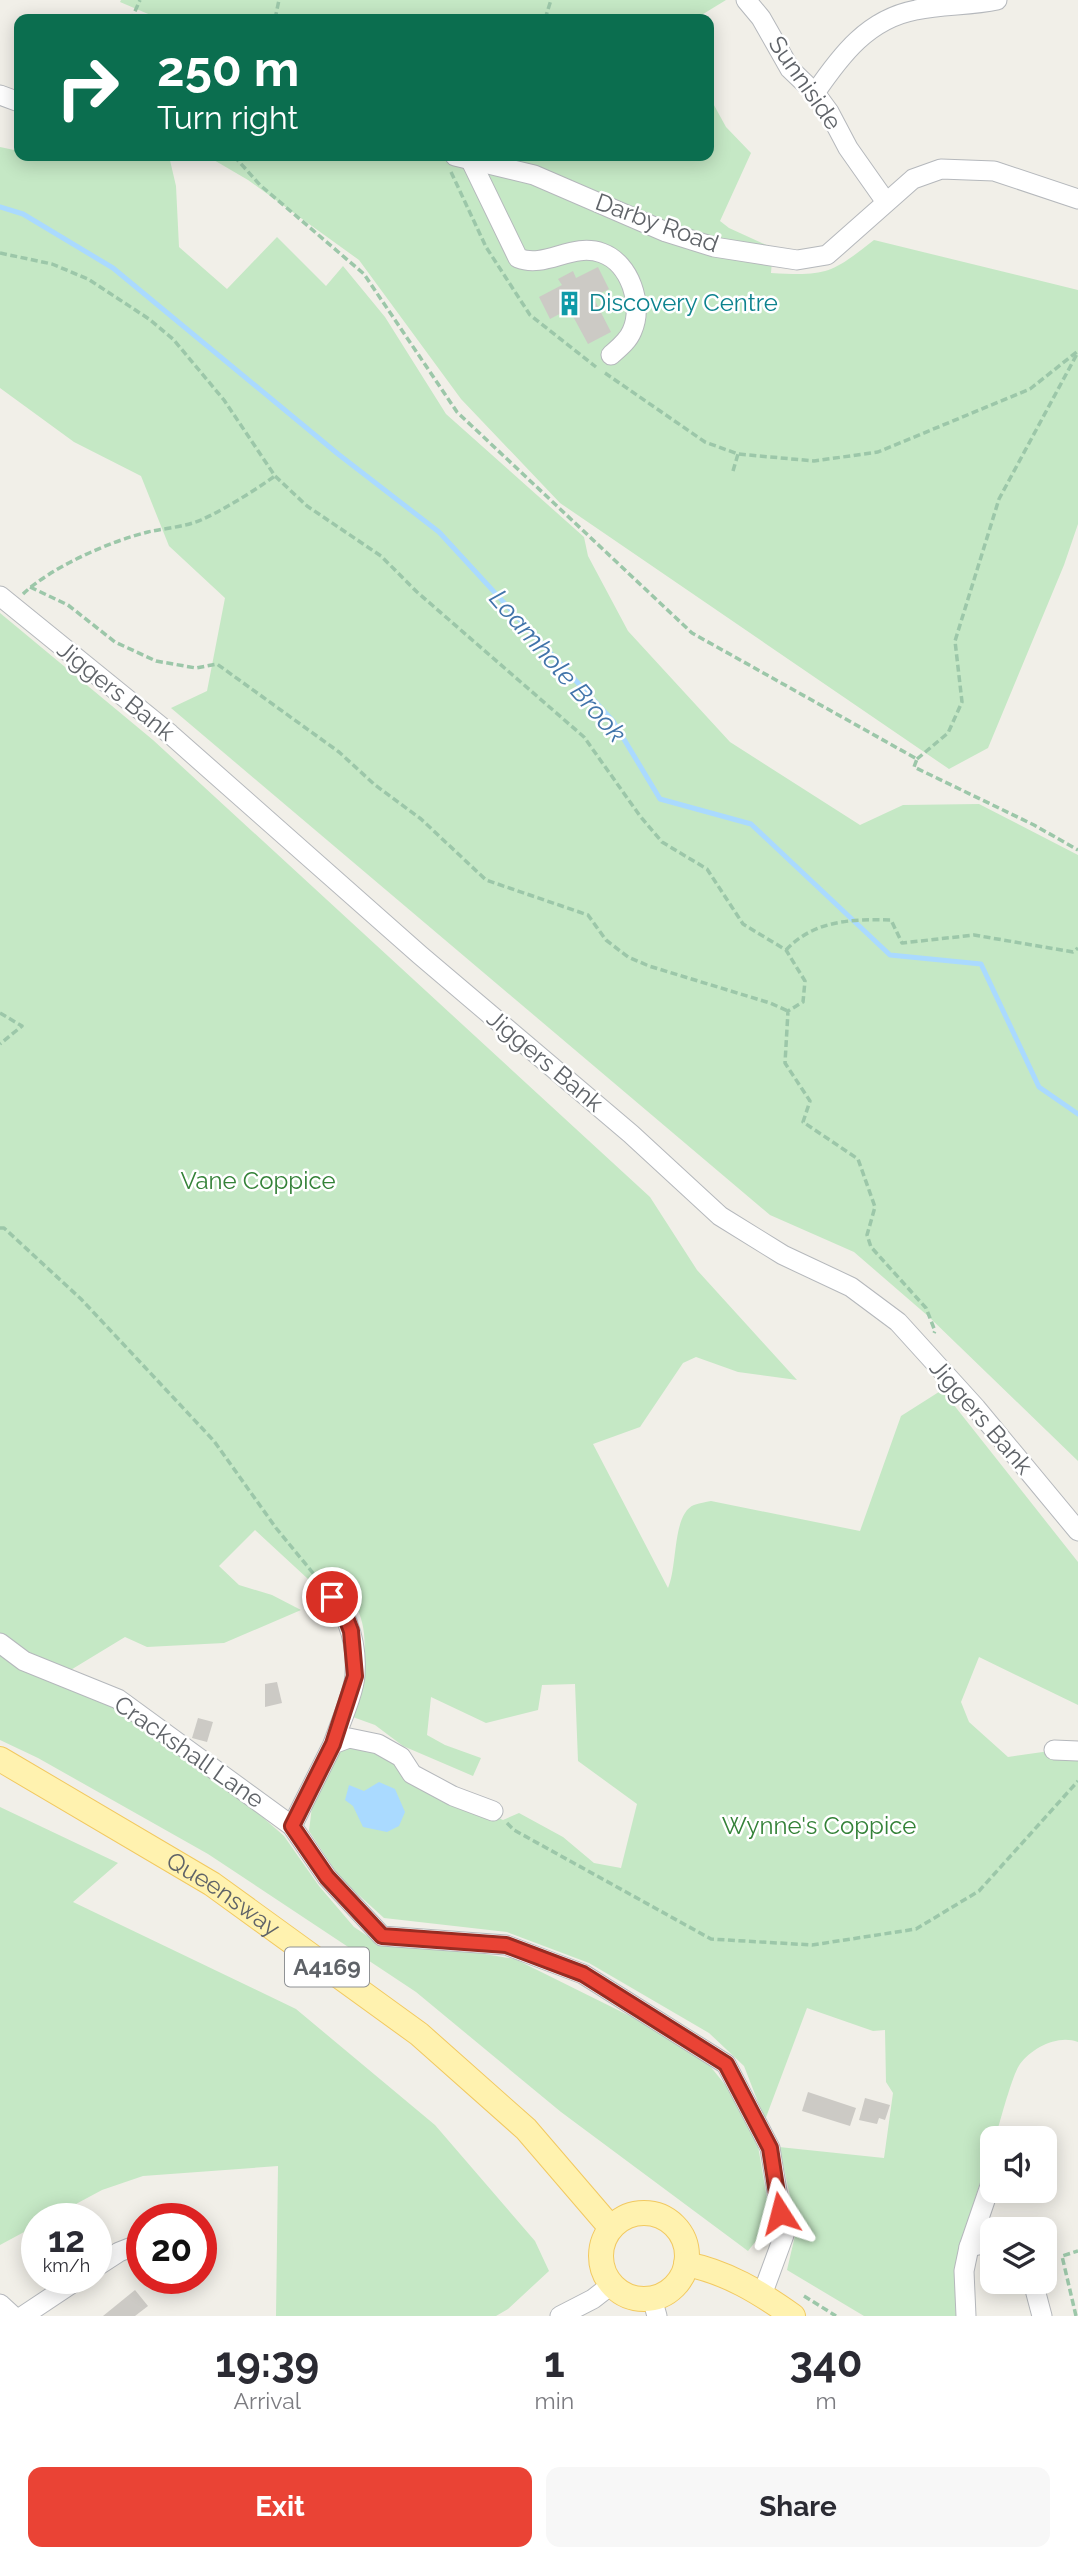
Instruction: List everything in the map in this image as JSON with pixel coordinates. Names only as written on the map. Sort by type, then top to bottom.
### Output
[{"type":"main road","name":"Queensway","points":[[0,1759],[212,1884],[419,2034],[526,2129],[611,2228]]},
{"type":"main road","points":[[635,2214],[649,2214],[663,2217],[682,2237],[686,2250],[686,2264],[682,2276],[655,2307],[630,2297],[611,2285],[601,2262],[601,2250],[611,2228],[622,2219],[635,2214]]},
{"type":"main road","points":[[686,2264],[713,2270],[762,2295],[793,2316]]},
{"type":"street","name":"Sunniside","points":[[746,0],[761,18],[790,69],[830,112],[848,148],[886,202]]},
{"type":"street","points":[[815,93],[841,54],[864,33],[884,20],[916,10],[978,5],[997,0]]},
{"type":"street","points":[[458,161],[518,258],[533,262],[561,253],[590,251],[613,258],[624,268],[637,307],[636,322],[631,334],[611,355]]},
{"type":"street","name":"Darby Road","points":[[458,161],[534,174],[666,232],[714,247],[797,260],[827,256],[913,179],[940,169],[994,172],[1078,199]]},
{"type":"street","name":"Jiggers Bank","points":[[6,601],[170,734],[631,1135],[720,1216],[783,1255],[851,1287],[898,1322],[976,1408],[1078,1531]]},
{"type":"street","points":[[292,1826],[333,1744],[355,1676],[351,1631],[343,1610],[332,1597]]},
{"type":"street","name":"Crackshall Lane","points":[[0,1643],[24,1661],[118,1699],[292,1826],[327,1877],[382,1936],[506,1945],[583,1974],[726,2064],[770,2148],[784,2235],[762,2295]]},
{"type":"street","points":[[333,1744],[349,1738],[378,1744],[401,1757],[412,1774],[453,1796],[493,1811]]},
{"type":"street","points":[[1054,1750],[1078,1751]]},
{"type":"street","points":[[966,2316],[964,2271],[984,2203]]},
{"type":"street","points":[[969,2247],[980,2245]]},
{"type":"street","points":[[560,2316],[611,2285]]},
{"type":"street","points":[[23,2316],[56,2294]]},
{"type":"street","points":[[1036,2294],[1042,2316]]},
{"type":"street","points":[[0,2304],[13,2316]]},
{"type":"path","points":[[238,161],[260,185],[364,274],[457,412],[692,633],[917,759]]},
{"type":"path","points":[[458,161],[486,247],[530,315],[586,360],[705,442],[738,454],[814,461],[878,452],[1030,389],[1078,352]]},
{"type":"path","points":[[0,253],[52,264],[97,285],[149,319],[173,339],[224,400],[275,476],[307,506],[381,556],[417,592],[584,737],[640,816],[662,842],[707,869],[743,924],[786,950],[805,981],[803,1002],[788,1011]]},
{"type":"path","points":[[1078,352],[999,499],[955,641],[962,702],[948,733],[917,759],[914,767],[1034,825],[1078,850]]},
{"type":"path","points":[[733,471],[738,454]]},
{"type":"path","points":[[6,601],[65,565],[108,547],[144,533],[199,521],[275,476]]},
{"type":"path","points":[[30,587],[68,605],[115,642],[156,661],[196,668],[217,664],[339,752],[375,785],[421,820],[486,880],[588,915],[606,940],[628,957],[649,966],[771,1003],[788,1011]]},
{"type":"path","points":[[786,950],[799,936],[835,922],[875,920],[891,920],[902,943],[974,935],[1073,951],[1078,948]]},
{"type":"path","points":[[788,1011],[785,1063],[810,1101],[803,1122],[858,1159],[874,1208],[867,1235],[871,1247],[926,1308],[935,1331],[923,1350]]},
{"type":"path","points":[[0,1013],[22,1026],[0,1044]]},
{"type":"path","points":[[0,1228],[4,1228],[81,1299],[214,1441],[276,1528],[332,1597]]},
{"type":"path","points":[[493,1811],[514,1830],[711,1939],[812,1945],[916,1929],[969,1898],[979,1891],[1078,1781]]},
{"type":"path","points":[[1076,2316],[1062,2256],[1078,2251]]},
{"type":"green space","points":[[726,0],[703,14],[148,14],[120,2]]},
{"type":"green space","points":[[714,105],[726,127],[751,153],[720,221],[729,228],[773,248],[771,273],[804,274],[827,270],[848,260],[874,240],[1078,290],[1078,524],[1064,565],[988,748],[949,769],[560,503],[461,399],[359,260],[248,180],[216,161],[714,161]]},
{"type":"green space","points":[[0,147],[14,150],[14,161],[170,161],[176,186],[179,247],[227,289],[277,237],[326,286],[343,266],[385,317],[446,414],[584,537],[588,556],[628,631],[730,742],[860,825],[903,805],[979,804],[1078,855],[1078,1461],[928,1316],[854,1252],[770,1215],[171,708],[207,691],[225,598],[169,546],[141,476],[74,442],[0,388]]},
{"type":"green space","points":[[0,613],[153,740],[650,1197],[697,1270],[797,1380],[738,1372],[696,1357],[683,1363],[640,1427],[593,1444],[668,1588],[682,1519],[687,1510],[696,1504],[711,1501],[860,1531],[901,1416],[942,1390],[1078,1562],[1078,1705],[979,1657],[961,1702],[969,1722],[1008,1757],[1064,1749],[1078,1752],[1078,2042],[1054,2041],[1025,2058],[1010,2088],[999,2126],[980,2126],[980,2183],[958,2251],[956,2316],[864,2316],[787,2270],[797,2227],[779,2147],[884,2158],[893,2093],[886,2082],[885,2030],[873,2031],[807,2008],[765,2120],[744,2066],[709,2033],[589,1963],[507,1932],[384,1918],[340,1878],[309,1831],[314,1790],[338,1748],[356,1746],[392,1758],[404,1777],[503,1820],[519,1813],[563,1837],[594,1863],[621,1868],[637,1804],[578,1761],[575,1684],[542,1685],[538,1710],[486,1723],[431,1697],[427,1735],[445,1745],[481,1758],[473,1776],[403,1746],[375,1725],[350,1716],[365,1644],[364,1630],[354,1602],[321,1591],[255,1530],[219,1566],[239,1585],[272,1595],[301,1610],[224,1643],[147,1647],[125,1637],[69,1671],[259,1814],[284,1836],[319,1886],[354,1927],[381,1945],[454,1949],[515,1959],[640,2021],[710,2066],[731,2092],[758,2146],[768,2204],[767,2227],[748,2251],[561,2112],[416,1992],[208,1854],[38,1758],[0,1740]]},
{"type":"green space","points":[[0,1807],[118,1863],[73,1902],[296,2009],[435,2125],[535,2241],[549,2271],[508,2309],[496,2316],[276,2316],[278,2166],[143,2176],[102,2190],[78,2203],[21,2203],[21,2234],[0,2245]]},
{"type":"water","points":[[379,1782],[395,1789],[405,1812],[399,1826],[387,1832],[363,1827],[353,1806],[345,1800],[349,1785],[364,1791]]},
{"type":"building","name":"Discovery Centre","points":[[598,267],[609,289],[593,297],[611,332],[588,344],[569,309],[550,319],[539,297],[562,285],[558,279],[573,271],[576,278]]},
{"type":"building","points":[[277,1682],[282,1703],[265,1707],[265,1684]]},
{"type":"building","points":[[198,1718],[213,1722],[207,1742],[192,1738]]},
{"type":"building","points":[[808,2092],[856,2108],[850,2126],[802,2111]]},
{"type":"building","points":[[865,2098],[890,2105],[885,2120],[879,2118],[877,2124],[859,2120]]},
{"type":"building","points":[[130,2294],[138,2294],[148,2306],[135,2316],[103,2316]]},
{"type":"waterway","name":"Loamhole Brook","points":[[0,207],[23,214],[113,268],[338,454],[439,532],[613,721],[660,799],[751,824],[890,955],[981,964],[1039,1087],[1078,1114]]},
{"type":"place","name":"Discovery Centre","points":[[569,303]]},
{"type":"route","points":[[332,1597],[343,1610],[351,1631],[355,1676],[333,1744],[292,1826],[327,1877],[382,1936],[506,1945],[583,1974],[726,2064],[770,2148],[780,2213]]},
{"type":"park label","name":"Vane Coppice","points":[[258,1181]]},
{"type":"park label","name":"Wynne's Coppice","points":[[819,1826]]}]
